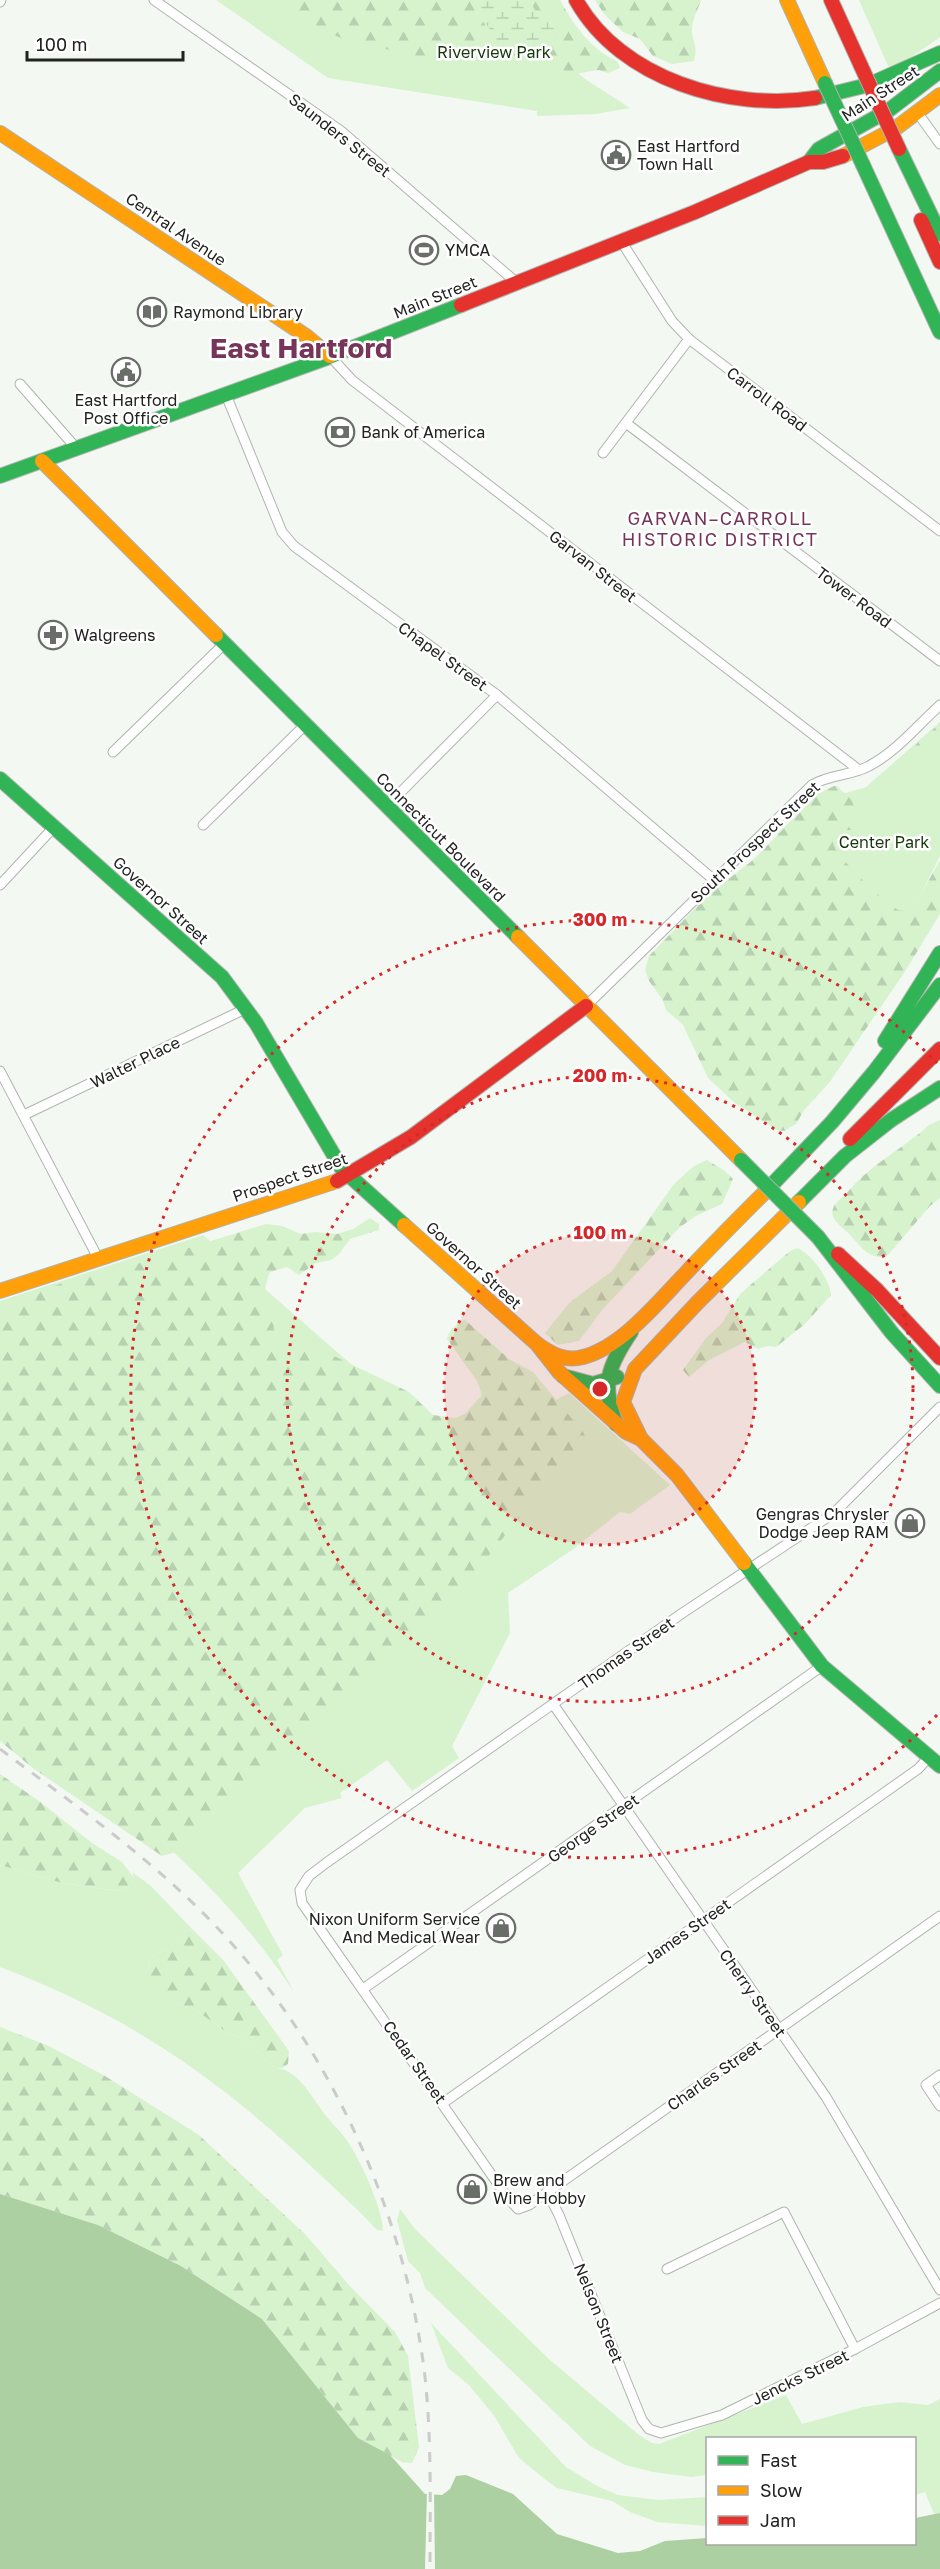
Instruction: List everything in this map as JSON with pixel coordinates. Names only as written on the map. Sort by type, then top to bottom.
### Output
[{"type":"main road","points":[[576,0],[597,30],[633,59],[685,85],[737,99],[788,101],[842,94],[882,81],[940,53]]},
{"type":"main road","points":[[780,0],[802,32]]},
{"type":"main road","points":[[787,0],[940,332]]},
{"type":"main road","points":[[831,0],[940,234]]},
{"type":"main road","name":"Main Street","points":[[0,476],[330,356],[713,205],[809,162],[821,147],[889,110],[940,71]]},
{"type":"main road","name":"Main Street","points":[[809,162],[825,163],[844,156],[940,95]]},
{"type":"main road","points":[[919,110],[940,107]]},
{"type":"main road","name":"Central Avenue","points":[[0,133],[306,336],[330,356]]},
{"type":"main road","points":[[911,174],[921,219],[940,262]]},
{"type":"main road","name":"Connecticut Boulevard","points":[[42,461],[818,1237],[877,1290],[940,1358]]},
{"type":"main road","name":"Governor Street","points":[[0,779],[207,962],[247,1008],[334,1158],[350,1176],[537,1344],[549,1362],[616,1424],[641,1439],[677,1475],[822,1666],[935,1761]]},
{"type":"main road","points":[[874,1072],[887,1038],[940,953]]},
{"type":"main road","points":[[537,1344],[558,1357],[584,1357],[602,1348],[637,1323],[814,1142],[874,1072],[940,985]]},
{"type":"main road","name":"Prospect Street","points":[[0,1291],[350,1176],[403,1143],[586,1006]]},
{"type":"main road","points":[[834,1167],[850,1138],[940,1048]]},
{"type":"main road","points":[[641,1439],[623,1402],[635,1369],[698,1302],[834,1167],[866,1139],[940,1088]]},
{"type":"main road","points":[[866,1139],[940,1098]]},
{"type":"main road","name":"Connecticut Boulevard","points":[[818,1237],[892,1333],[940,1386]]},
{"type":"main road","points":[[616,1424],[608,1400],[606,1382],[612,1362],[637,1323]]},
{"type":"main road","points":[[563,1376],[589,1384],[606,1382],[635,1369]]},
{"type":"street","name":"Saunders Street","points":[[154,0],[340,131],[517,283]]},
{"type":"street","points":[[919,110],[940,144]]},
{"type":"street","name":"Carroll Road","points":[[621,241],[672,321],[689,339],[940,531]]},
{"type":"street","points":[[603,453],[689,339]]},
{"type":"street","name":"Garvan Street","points":[[330,356],[359,386],[859,770]]},
{"type":"street","points":[[20,384],[77,449]]},
{"type":"street","name":"Chapel Street","points":[[226,395],[287,539],[496,695],[714,880]]},
{"type":"street","name":"Tower Road","points":[[626,423],[940,661]]},
{"type":"street","points":[[113,752],[224,644]]},
{"type":"street","points":[[387,806],[496,695]]},
{"type":"street","name":"South Prospect Street","points":[[586,1006],[812,785],[833,775],[859,770],[889,751],[940,705]]},
{"type":"street","points":[[203,825],[305,725]]},
{"type":"street","points":[[0,885],[54,827]]},
{"type":"street","name":"Walter Place","points":[[24,1115],[247,1008]]},
{"type":"street","points":[[0,1071],[98,1258]]},
{"type":"street","name":"Thomas Street","points":[[302,1885],[326,1863],[553,1704],[834,1513],[940,1407]]},
{"type":"street","name":"George Street","points":[[363,1989],[822,1666]]},
{"type":"street","name":"Cherry Street","points":[[553,1704],[826,2097],[940,2290]]},
{"type":"street","name":"James Street","points":[[443,2103],[918,1769],[935,1761]]},
{"type":"street","name":"Cedar Street","points":[[302,1885],[300,1895],[303,1903],[507,2197],[518,2209],[529,2205],[547,2192]]},
{"type":"street","name":"Charles Street","points":[[547,2192],[940,1917]]},
{"type":"street","points":[[940,2075],[926,2085],[940,2106]]},
{"type":"street","name":"Nelson Street","points":[[547,2192],[559,2215],[642,2420],[653,2431]]},
{"type":"street","points":[[667,2270],[784,2212],[855,2349]]},
{"type":"street","name":"Jencks Street","points":[[653,2431],[667,2432],[722,2415],[855,2349],[940,2303]]},
{"type":"green space","name":"Riverview Park","points":[[216,0],[529,0],[570,66],[585,79],[630,108],[596,114],[537,116],[537,111],[328,78]]},
{"type":"green space","points":[[270,0],[470,0],[493,38],[505,44],[535,48],[545,44],[553,37],[555,17],[538,15],[533,8],[532,0],[560,0],[591,43],[617,61],[620,68],[608,73],[598,70],[575,74],[553,70],[537,62],[511,59],[432,59],[348,41]]},
{"type":"green space","points":[[470,0],[532,0],[536,11],[542,15],[555,17],[560,30],[539,49],[497,40]]},
{"type":"green space","points":[[595,0],[701,0],[692,28],[696,51],[694,61],[672,64],[653,56],[640,39],[623,32],[604,14]]},
{"type":"green space","points":[[859,0],[940,0],[940,37],[913,56],[891,67],[888,66]]},
{"type":"green space","name":"Center Park","points":[[940,722],[940,856],[904,928],[777,834],[809,804],[866,787]]},
{"type":"green space","points":[[940,724],[940,739],[931,752],[916,758],[905,757],[922,738]]},
{"type":"green space","points":[[837,786],[852,800],[861,827],[855,830],[834,830],[835,848],[845,862],[893,907],[904,911],[915,905],[940,860],[940,914],[904,973],[829,1083],[804,1110],[796,1124],[784,1131],[777,1130],[735,1103],[708,1078],[683,1025],[666,1010],[645,970],[649,956],[708,895],[753,860],[818,794]]},
{"type":"green space","points":[[940,1120],[940,1198],[930,1206],[888,1255],[881,1257],[870,1254],[836,1221],[833,1214],[834,1206],[865,1174],[929,1125]]},
{"type":"green space","points":[[707,1160],[733,1179],[722,1204],[696,1216],[680,1227],[602,1310],[579,1341],[558,1345],[545,1333],[569,1303],[612,1271],[674,1184],[694,1166]]},
{"type":"green space","points":[[370,1218],[379,1224],[379,1230],[350,1239],[339,1254],[331,1260],[316,1263],[299,1275],[287,1267],[270,1272],[264,1303],[266,1313],[272,1320],[275,1339],[279,1344],[293,1350],[334,1356],[409,1392],[433,1415],[455,1418],[465,1414],[482,1395],[477,1381],[447,1339],[454,1327],[465,1320],[509,1359],[533,1372],[583,1432],[592,1450],[535,1498],[464,1587],[434,1619],[396,1652],[354,1695],[278,1756],[229,1805],[196,1831],[176,1852],[162,1856],[34,1769],[0,1741],[0,1305],[65,1282],[111,1272],[266,1224],[282,1226],[301,1234],[315,1232],[337,1234],[353,1229]]},
{"type":"green space","points":[[203,1235],[455,1455],[569,1393],[670,1485],[630,1514],[620,1512],[572,1550],[508,1593],[510,1633],[452,1746],[459,1758],[412,1791],[387,1760],[340,1793],[342,1798],[305,1808],[238,1873],[283,1955],[277,1960],[294,1992],[247,1929],[176,1854],[156,1836],[0,1717],[0,1301]]},
{"type":"green space","points":[[797,1248],[803,1251],[819,1268],[831,1295],[805,1324],[776,1347],[768,1346],[758,1349],[745,1342],[709,1360],[689,1377],[683,1370],[706,1338],[722,1323],[741,1293],[790,1251]]},
{"type":"green space","points":[[0,1774],[39,1801],[92,1843],[122,1862],[134,1878],[126,1889],[119,1891],[62,1883],[0,1865]]},
{"type":"green space","points":[[0,1865],[62,1883],[118,1891],[126,1889],[134,1878],[132,1872],[151,1886],[194,1931],[188,1930],[168,1949],[150,1959],[149,1974],[179,2004],[197,2011],[228,2033],[242,2038],[275,2068],[283,2069],[302,2083],[357,2157],[375,2197],[383,2231],[377,2230],[279,2137],[206,2078],[130,2028],[89,2006],[0,1967]]},
{"type":"green space","points":[[188,1930],[194,1931],[224,1961],[289,2051],[288,2064],[282,2068],[275,2068],[242,2038],[228,2033],[197,2011],[179,2004],[156,1986],[149,1974],[150,1959],[168,1949]]},
{"type":"green space","points":[[0,2027],[49,2046],[105,2076],[199,2135],[306,2235],[348,2284],[395,2332],[408,2356],[419,2447],[412,2463],[402,2462],[358,2438],[262,2319],[181,2266],[98,2225],[0,2194]]},
{"type":"green space","points":[[400,2209],[415,2229],[550,2360],[639,2435],[652,2443],[659,2444],[786,2395],[802,2424],[863,2407],[899,2402],[928,2405],[940,2399],[940,2513],[934,2514],[925,2492],[916,2495],[916,2437],[706,2437],[706,2475],[691,2477],[653,2472],[625,2465],[590,2446],[425,2288],[420,2273],[408,2261],[397,2220]]},
{"type":"green space","points":[[431,2323],[566,2467],[597,2486],[618,2495],[658,2500],[706,2497],[706,2526],[657,2522],[630,2512],[612,2501],[557,2488],[519,2458],[495,2417],[469,2385],[448,2368]]},
{"type":"shaded area","points":[[0,2194],[98,2225],[181,2266],[262,2319],[358,2438],[390,2455],[425,2494],[442,2495],[450,2489],[456,2476],[466,2475],[513,2494],[557,2534],[618,2553],[640,2551],[665,2541],[706,2538],[706,2545],[916,2545],[916,2518],[940,2513],[940,2569],[0,2569]]},
{"type":"pier","points":[[427,2491],[434,2493],[435,2569],[425,2569]]},
{"type":"railway","points":[[0,1749],[127,1845],[199,1909],[243,1956],[283,2008],[318,2063],[349,2120],[375,2180],[396,2242],[413,2304],[424,2368],[428,2418],[430,2569]]},
{"type":"traffic: fast","points":[[815,98],[868,85],[940,53]]},
{"type":"traffic: fast","points":[[809,162],[819,149],[889,110],[940,71]]},
{"type":"traffic: fast","points":[[825,83],[863,165]]},
{"type":"traffic: fast","points":[[899,149],[940,234]]},
{"type":"traffic: fast","points":[[863,165],[940,332]]},
{"type":"traffic: fast","points":[[0,476],[324,359],[461,305]]},
{"type":"traffic: fast","points":[[216,635],[518,937]]},
{"type":"traffic: fast","points":[[0,779],[222,977],[256,1023],[342,1169],[404,1225]]},
{"type":"traffic: fast","points":[[885,1041],[940,953]]},
{"type":"traffic: fast","points":[[765,1192],[832,1122],[874,1072],[940,985]]},
{"type":"traffic: fast","points":[[799,1202],[845,1156],[891,1120],[940,1088]]},
{"type":"traffic: fast","points":[[741,1160],[818,1237]]},
{"type":"traffic: fast","points":[[818,1237],[892,1333],[940,1386]]},
{"type":"traffic: fast","points":[[616,1424],[609,1398],[609,1376],[617,1355],[631,1332]]},
{"type":"traffic: fast","points":[[563,1376],[593,1384],[617,1377]]},
{"type":"traffic: fast","points":[[744,1563],[822,1666],[940,1766]]},
{"type":"traffic: slow","points":[[787,0],[825,83]]},
{"type":"traffic: slow","points":[[843,156],[896,128],[940,95]]},
{"type":"traffic: slow","points":[[0,133],[306,336],[330,356]]},
{"type":"traffic: slow","points":[[42,461],[216,635]]},
{"type":"traffic: slow","points":[[518,937],[741,1160]]},
{"type":"traffic: slow","points":[[0,1291],[337,1181]]},
{"type":"traffic: slow","points":[[537,1344],[564,1358],[583,1357],[612,1344],[651,1310],[765,1192]]},
{"type":"traffic: slow","points":[[641,1439],[623,1402],[635,1369],[698,1302],[799,1202]]},
{"type":"traffic: slow","points":[[404,1225],[537,1344],[559,1372],[626,1432],[641,1439],[677,1475],[744,1563]]},
{"type":"traffic: jam","points":[[576,0],[596,28],[620,51],[649,70],[680,84],[714,94],[748,99],[782,101],[815,98]]},
{"type":"traffic: jam","points":[[831,0],[861,66]]},
{"type":"traffic: jam","points":[[861,66],[899,149]]},
{"type":"traffic: jam","points":[[461,305],[695,212],[809,162],[823,162],[843,156]]},
{"type":"traffic: jam","points":[[921,220],[940,262]]},
{"type":"traffic: jam","points":[[337,1181],[411,1137],[586,1006]]},
{"type":"traffic: jam","points":[[850,1139],[940,1049]]},
{"type":"traffic: jam","points":[[838,1254],[877,1290],[940,1358]]},
{"type":"place","name":"East Hartford Town Hall","points":[[616,155]]},
{"type":"place","name":"YMCA","points":[[424,250]]},
{"type":"place","name":"Raymond Library","points":[[152,312]]},
{"type":"place","name":"East Hartford Post Office","points":[[126,372]]},
{"type":"place","name":"Bank of America","points":[[340,432]]},
{"type":"place","name":"Walgreens","points":[[53,635]]},
{"type":"place","name":"Gengras Chrysler Dodge Jeep RAM","points":[[910,1523]]},
{"type":"place","name":"Nixon Uniform Service And Medical Wear","points":[[501,1928]]},
{"type":"place","name":"Brew and Wine Hobby","points":[[472,2189]]},
{"type":"district","name":"East Hartford","points":[[301,347]]},
{"type":"district","name":"GARVAN–CARROLL HISTORIC DISTRICT","points":[[720,528]]}]
